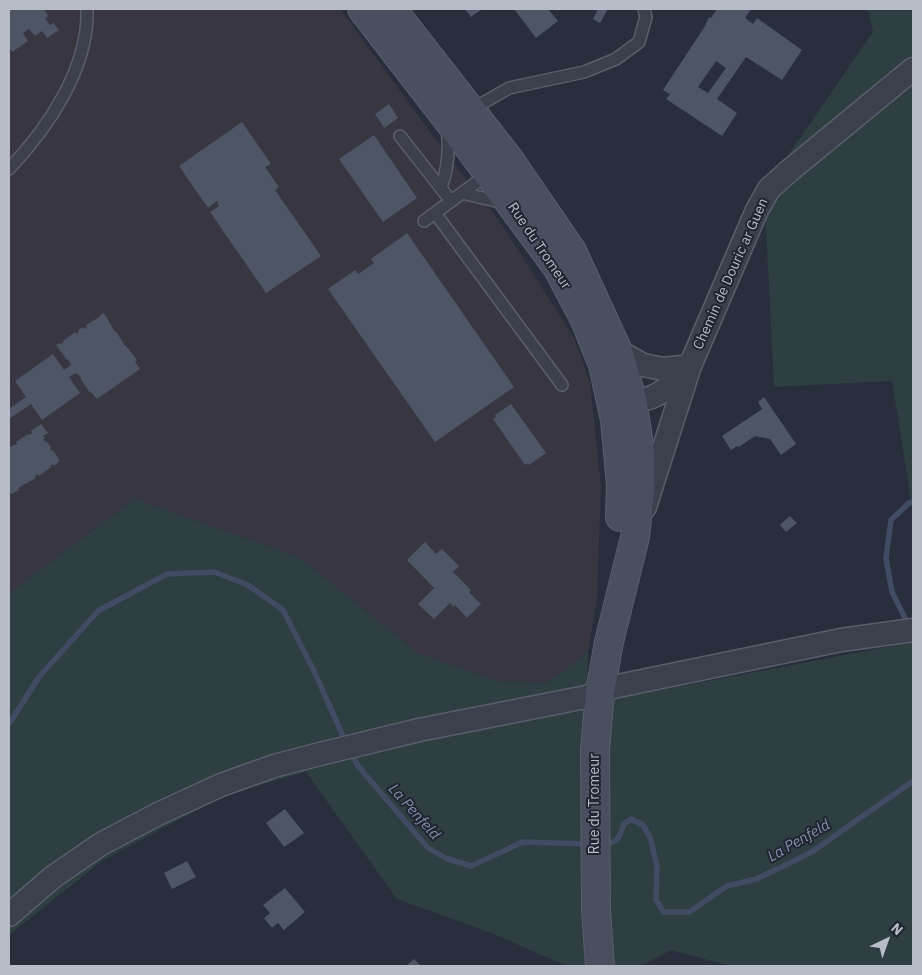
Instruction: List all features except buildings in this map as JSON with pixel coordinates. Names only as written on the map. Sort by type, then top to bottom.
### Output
[{"type":"main road","name":"Rue du Tromeur","points":[[362,9],[572,251],[618,351],[632,398],[640,451],[640,491],[635,537],[600,692],[595,750],[596,910],[600,966]]},
{"type":"main road","name":"Rue du Tromeur","points":[[392,9],[461,121]]},
{"type":"main road","name":"Rue du Tromeur","points":[[498,166],[512,205],[557,267],[584,318],[603,365],[616,420],[621,485],[619,540],[610,642]]},
{"type":"street","name":"Chemin de Douric ar Guen","points":[[635,537],[690,366],[757,210],[769,189],[913,69]]},
{"type":"street","points":[[557,267],[576,288],[587,308],[600,336],[616,389],[632,398],[623,407],[616,420]]},
{"type":"street","name":"Chemin de Douric ar Guen","points":[[618,351],[643,365],[662,369],[690,366]]},
{"type":"street","name":"Chemin de Douric ar Guen","points":[[632,398],[642,399],[661,392],[676,381],[690,366]]},
{"type":"street","points":[[9,915],[53,878],[102,844],[158,814],[221,785],[274,766],[419,730],[586,697],[613,687],[831,642],[913,630]]},
{"type":"lane","points":[[9,169],[46,126],[65,92],[82,55],[88,19],[87,9]]},
{"type":"lane","points":[[372,9],[461,121]]},
{"type":"lane","points":[[441,188],[450,149],[461,121],[483,103],[509,88],[584,72],[616,59],[639,42],[646,16],[644,9]]},
{"type":"lane","points":[[400,136],[451,201]]},
{"type":"lane","points":[[424,221],[498,166]]},
{"type":"lane","points":[[462,193],[512,205]]},
{"type":"lane","points":[[435,213],[562,385]]},
{"type":"shaded area","points":[[9,9],[340,9],[445,152],[502,225],[574,338],[590,383],[601,486],[597,598],[588,652],[547,683],[498,681],[418,653],[299,557],[135,499],[9,593]]},
{"type":"shaded area","points":[[868,9],[913,9],[913,513],[892,381],[774,387],[764,190],[873,32]]},
{"type":"shaded area","points":[[135,499],[299,557],[418,653],[498,681],[547,683],[588,652],[587,704],[913,642],[913,966],[730,966],[671,950],[641,966],[567,966],[491,933],[397,899],[306,772],[225,795],[102,861],[9,935],[9,593]]},
{"type":"waterway","points":[[909,626],[892,592],[886,558],[891,520],[909,503],[913,502]]},
{"type":"waterway","name":"La Penfeld","points":[[9,724],[39,677],[98,611],[167,574],[214,572],[248,585],[283,610],[315,673],[346,743]]},
{"type":"waterway","name":"La Penfeld","points":[[350,751],[358,766],[428,848],[445,858],[471,866],[523,842],[587,844]]},
{"type":"waterway","name":"La Penfeld","points":[[602,844],[615,841],[624,824],[631,819],[643,825],[650,837],[657,866],[656,900],[664,912],[689,912],[727,886],[756,879],[813,851],[913,781]]}]
